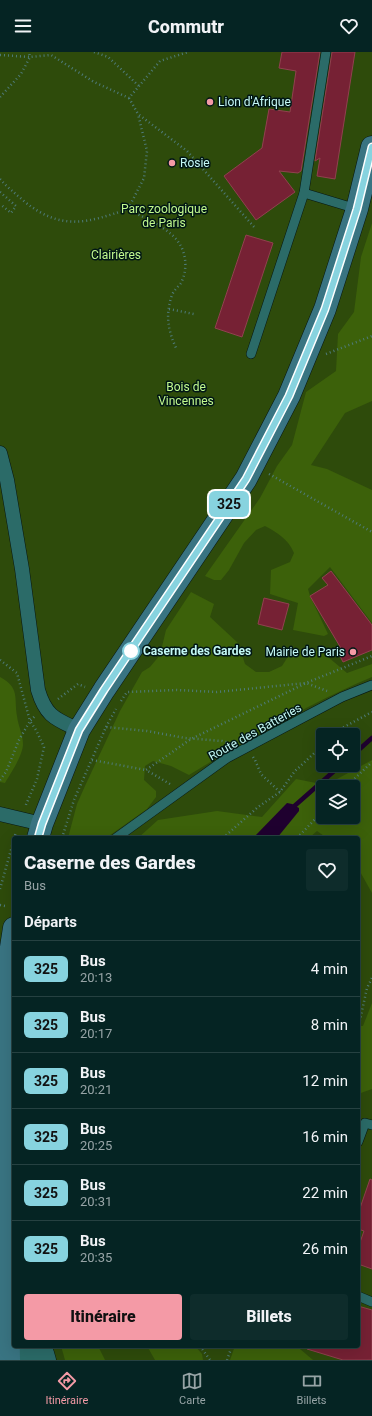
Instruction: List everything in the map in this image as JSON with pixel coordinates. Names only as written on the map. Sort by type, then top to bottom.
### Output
[{"type":"main road","points":[[40,831],[79,730],[108,684],[246,479],[289,396],[325,309],[357,209],[372,147]]},
{"type":"main road","points":[[9,1358],[8,1006],[12,954]]},
{"type":"street","points":[[0,453],[7,480],[22,570],[38,690],[42,704],[52,717],[79,730]]},
{"type":"street","points":[[0,814],[40,831]]},
{"type":"street","points":[[9,1358],[32,1353],[47,1353],[49,1360]]},
{"type":"lane","points":[[251,354],[304,193],[326,52]]},
{"type":"lane","points":[[304,193],[357,209]]},
{"type":"lane","name":"Route des Batteries","points":[[119,836],[227,758],[342,697],[372,685]]},
{"type":"lane","points":[[360,1137],[365,1123],[372,1125]]},
{"type":"lane","points":[[360,1297],[372,1302]]},
{"type":"path","points":[[0,97],[21,74],[30,57],[29,52]]},
{"type":"path","points":[[94,52],[108,57],[139,86]]},
{"type":"path","points":[[129,98],[160,61],[188,52]]},
{"type":"path","points":[[0,55],[30,57],[51,55],[94,82],[129,98],[138,114],[147,151],[144,178],[128,208],[100,219],[81,222],[62,221],[46,216],[30,206],[8,188],[0,179]]},
{"type":"path","points":[[0,90],[5,91]]},
{"type":"path","points":[[138,114],[187,151],[255,228]]},
{"type":"path","points":[[0,192],[16,206],[11,213],[0,204]]},
{"type":"path","points":[[128,208],[174,236],[183,249],[186,272],[173,294],[169,309],[168,323],[176,348]]},
{"type":"path","points":[[169,309],[194,314]]},
{"type":"path","points":[[303,362],[372,336]]},
{"type":"path","points":[[252,467],[268,474],[372,532]]},
{"type":"path","points":[[146,770],[191,739],[306,682],[372,656]]},
{"type":"path","points":[[0,660],[17,673]]},
{"type":"path","points":[[63,836],[74,800],[106,728],[118,706],[128,692],[177,690],[217,692],[306,682],[342,697]]},
{"type":"path","points":[[52,703],[78,684],[88,689]]},
{"type":"path","points":[[343,728],[372,712]]},
{"type":"path","points":[[0,780],[6,772],[19,740],[30,720],[44,747],[43,754]]},
{"type":"path","points":[[106,728],[147,731],[191,739],[222,741],[245,749],[255,760],[260,774],[280,792]]},
{"type":"path","points":[[225,836],[258,807],[280,792],[295,771],[316,752]]},
{"type":"path","points":[[92,760],[146,770],[182,791]]},
{"type":"path","points":[[353,780],[372,762]]},
{"type":"path","points":[[299,836],[316,818]]},
{"type":"path","points":[[0,905],[5,906]]},
{"type":"path","points":[[360,1020],[367,988],[372,978]]},
{"type":"path","points":[[201,1348],[210,1360]]},
{"type":"path","points":[[228,1360],[231,1348]]},
{"type":"green space","name":"Bois de Vincennes","points":[[0,52],[372,52],[372,1360],[0,1360]]},
{"type":"green space","points":[[372,223],[372,401],[345,413],[311,465],[327,469],[372,490],[372,623],[330,567],[308,589],[328,634],[324,636],[293,630],[298,603],[270,594],[271,570],[290,562],[294,553],[289,544],[282,537],[265,526],[256,530],[244,543],[229,570],[221,580],[214,580],[205,576],[260,498],[277,466],[292,445],[306,392],[336,371],[338,334],[354,312],[361,257]]},
{"type":"green space","points":[[191,592],[214,604],[210,617],[238,643],[245,664],[256,672],[269,672],[282,666],[289,655],[290,649],[321,651],[347,673],[372,664],[372,677],[348,687],[279,723],[233,748],[189,775],[171,766],[153,761],[145,766],[144,780],[156,791],[156,797],[147,809],[109,836],[69,836],[77,804],[120,711],[142,672],[150,667],[160,655],[166,630]]},
{"type":"green space","points":[[0,677],[11,685],[15,694],[23,744],[19,759],[5,783],[0,782]]},
{"type":"green space","points":[[372,760],[372,893],[360,872],[360,836],[324,836],[317,831],[311,836],[140,836],[158,820],[217,811],[262,817],[296,779],[316,783],[316,824],[360,824],[360,780],[335,780],[350,772],[360,772],[360,767]]},
{"type":"green space","points":[[372,1003],[372,1089],[360,1093],[360,1026],[363,1026]]},
{"type":"green space","points":[[62,1348],[99,1348],[105,1360],[65,1360]]},
{"type":"green space","points":[[148,1348],[197,1348],[202,1354],[203,1360],[155,1360]]},
{"type":"green space","points":[[234,1348],[297,1348],[313,1360],[230,1360]]},
{"type":"shaded area","points":[[287,803],[299,808],[299,811],[279,836],[255,836]]},
{"type":"building","points":[[282,52],[320,52],[301,171],[298,173],[279,171],[295,192],[256,220],[224,176],[262,148],[269,109],[290,112],[296,71],[279,68]]},
{"type":"building","points":[[332,52],[355,52],[335,179],[317,176],[320,158],[315,161]]},
{"type":"building","points":[[246,235],[273,243],[242,337],[215,328]]},
{"type":"building","points":[[331,571],[372,625],[372,650],[343,662],[338,652],[342,650],[310,596],[328,585],[322,578]]},
{"type":"building","points":[[264,598],[289,604],[282,630],[258,624]]},
{"type":"building","points":[[370,1179],[372,1180],[372,1269],[360,1265],[360,1242],[364,1231],[360,1230],[360,1208]]},
{"type":"building","points":[[360,1307],[372,1310],[372,1360],[343,1360],[307,1349],[360,1348]]},
{"type":"waterway","points":[[360,749],[372,738]]},
{"type":"waterway","points":[[291,809],[333,772]]},
{"type":"bus line","name":"325","points":[[39,836],[79,730],[104,690],[246,479],[289,396],[325,309],[357,209],[372,147]]},
{"type":"place","name":"Lion d'Afrique","points":[[210,102]]},
{"type":"place","name":"Rosie","points":[[172,163]]},
{"type":"place","name":"Caserne des Gardes","points":[[131,651]]},
{"type":"place","name":"Mairie de Paris","points":[[353,652]]},
{"type":"park label","name":"Parc zoologique de Paris","points":[[164,216]]},
{"type":"park label","name":"Clairières","points":[[116,255]]}]
